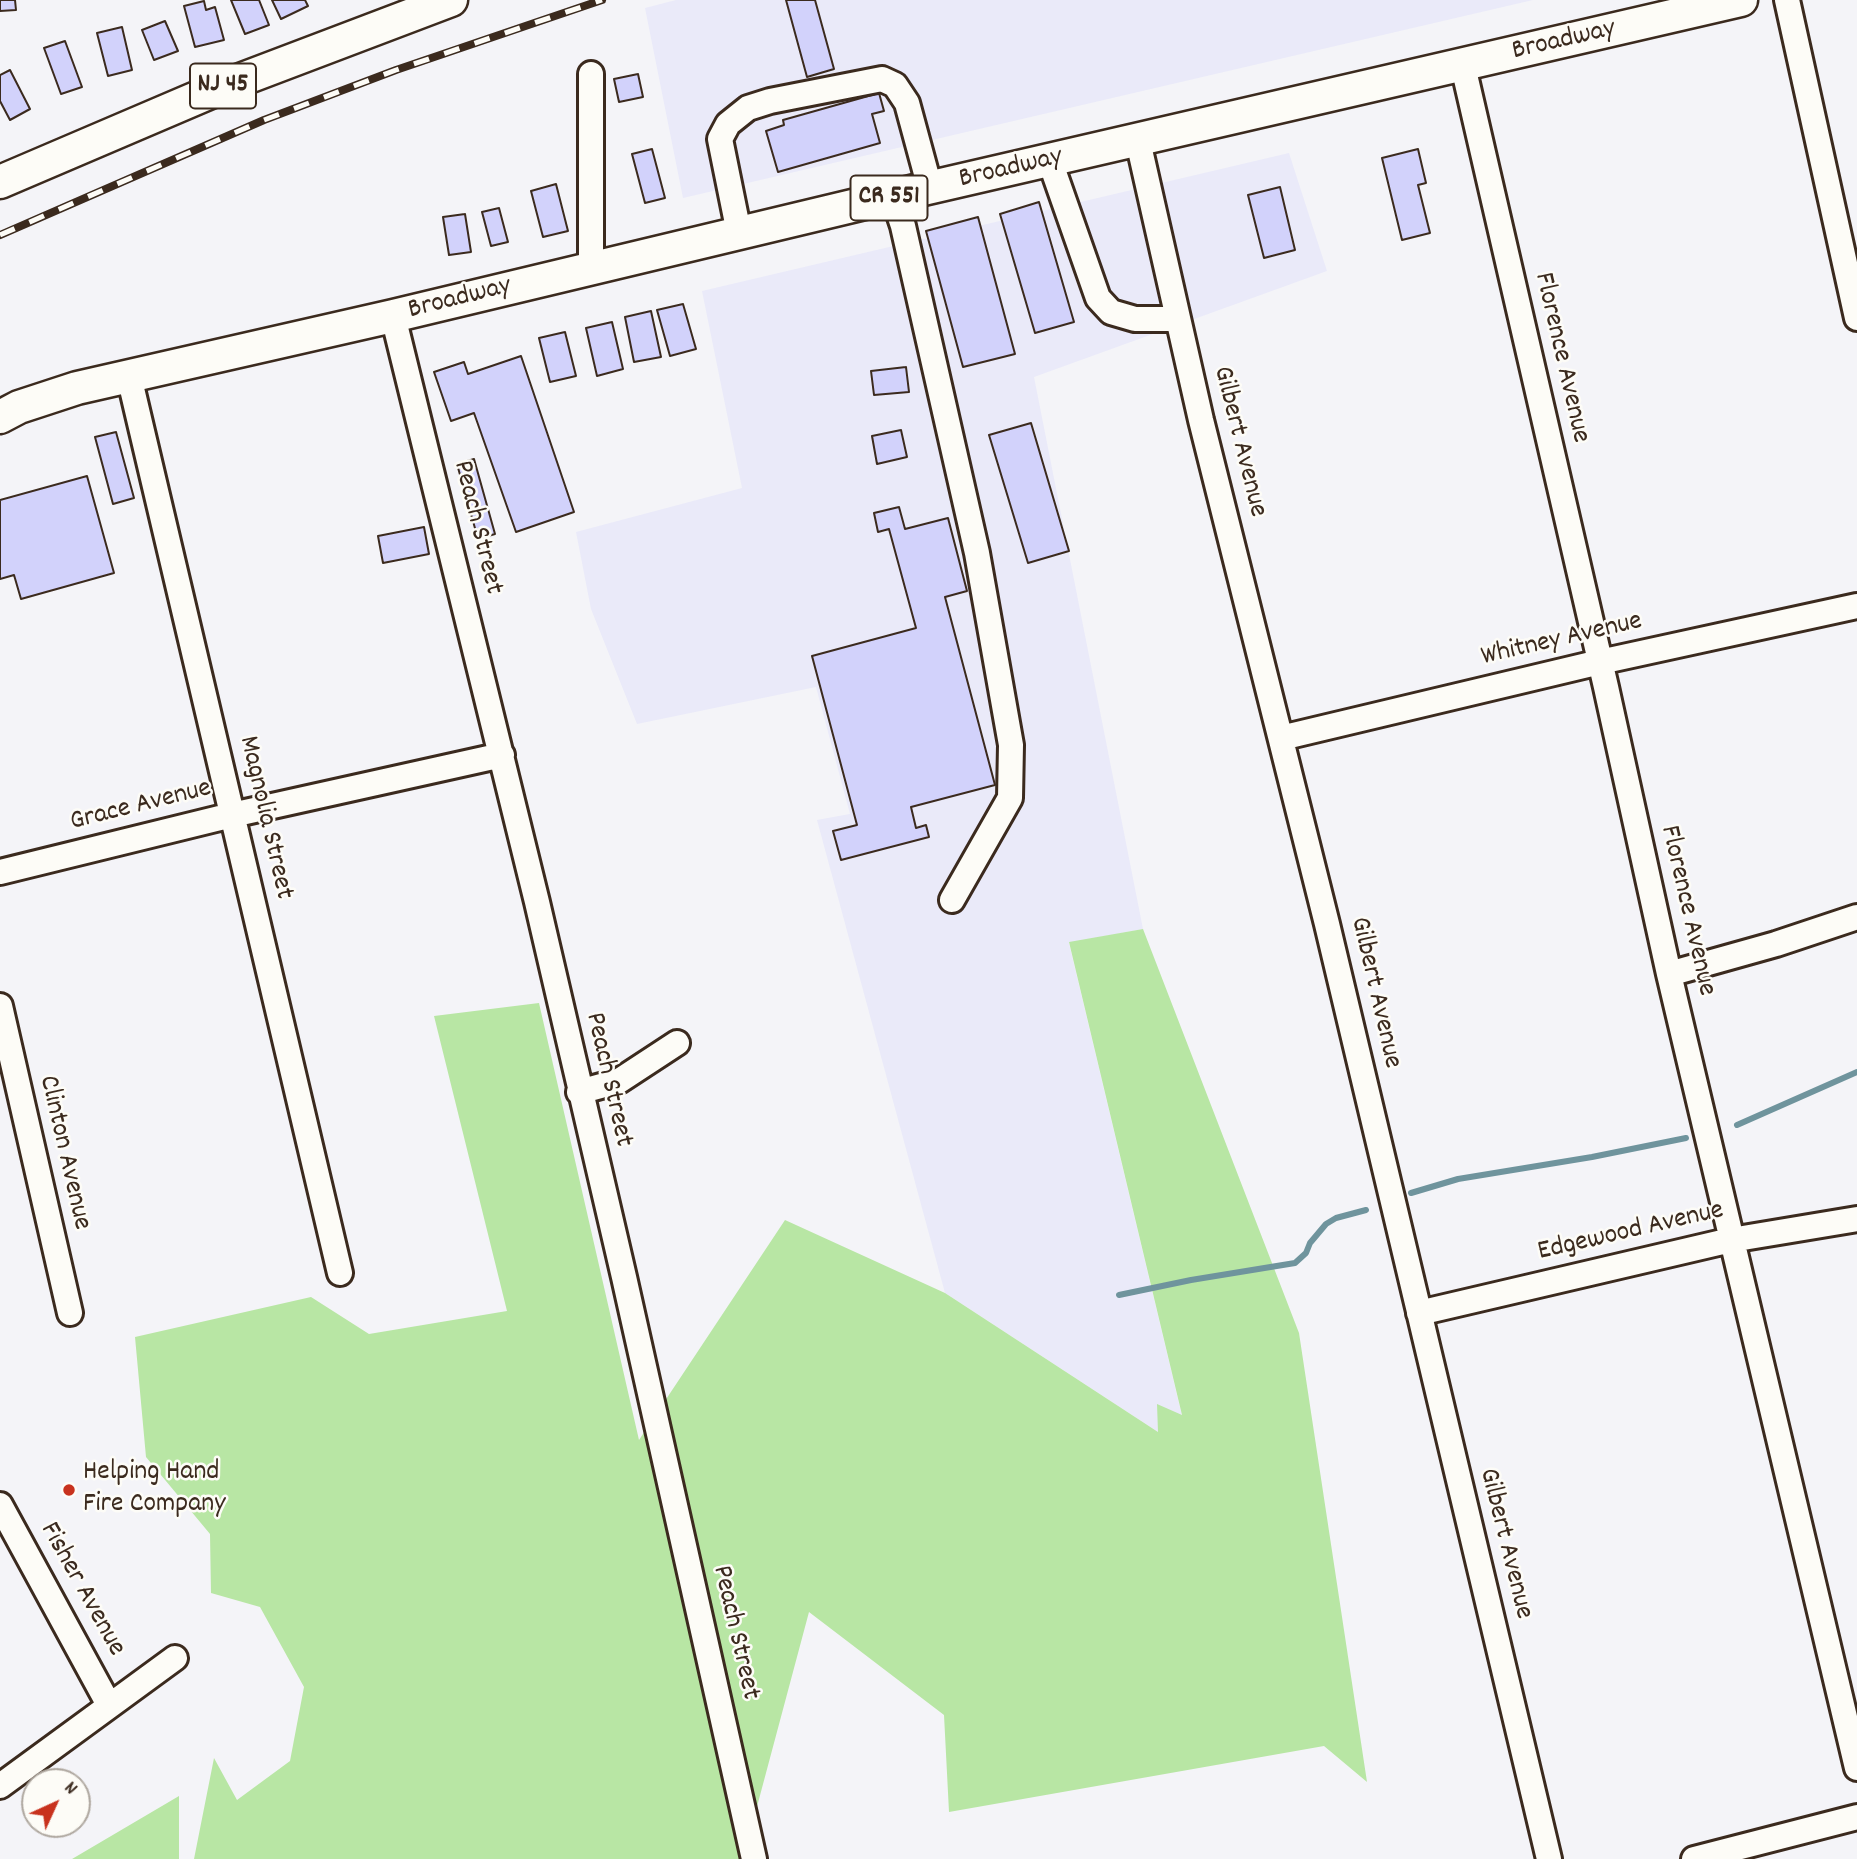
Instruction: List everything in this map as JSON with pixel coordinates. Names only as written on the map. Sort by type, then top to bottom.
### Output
[{"type":"main road","name":"NJ 45","points":[[0,182],[227,85],[451,0]]},
{"type":"main road","name":"Broadway","points":[[14,408],[77,388],[1741,0]]},
{"type":"street","points":[[1787,0],[1857,318]]},
{"type":"street","name":"Florence Avenue","points":[[1463,66],[1669,974],[1857,1769]]},
{"type":"street","points":[[591,74],[591,267]]},
{"type":"street","points":[[739,233],[720,139],[728,124],[748,108],[770,101],[883,79],[895,85],[907,103],[930,188]]},
{"type":"street","name":"Gilbert Avenue","points":[[1138,141],[1178,319],[1549,1859]]},
{"type":"street","points":[[1050,161],[1098,298],[1111,312],[1135,319],[1178,319]]},
{"type":"street","points":[[893,196],[903,226],[977,553],[1011,745],[1010,798],[952,900]]},
{"type":"street","name":"Peach Street","points":[[393,316],[502,755],[624,1278],[754,1859]]},
{"type":"street","name":"Magnolia Street","points":[[129,376],[340,1273]]},
{"type":"street","name":"Whitney Avenue","points":[[1281,738],[1857,606]]},
{"type":"street","name":"Grace Avenue","points":[[0,872],[232,815],[502,755]]},
{"type":"street","points":[[1669,974],[1776,944],[1857,916]]},
{"type":"street","name":"Clinton Avenue","points":[[0,1006],[70,1312]]},
{"type":"street","points":[[579,1092],[620,1081],[677,1043]]},
{"type":"street","name":"Edgewood Avenue","points":[[1419,1313],[1731,1240],[1857,1219]]},
{"type":"street","name":"Fisher Avenue","points":[[0,1505],[110,1704]]},
{"type":"street","points":[[0,1786],[175,1658]]},
{"type":"street","points":[[1694,1859],[1857,1817]]},
{"type":"shaded area","points":[[676,0],[1533,0],[683,198],[645,8]]},
{"type":"shaded area","points":[[1289,153],[1327,271],[1034,377],[1143,929],[1069,943],[1182,1416],[1158,1432],[945,1293],[817,820],[850,814],[816,687],[637,724],[591,609],[576,532],[742,488],[702,291]]},
{"type":"green space","points":[[1143,929],[1299,1333],[1367,1782],[1324,1746],[949,1812],[944,1715],[809,1612],[743,1859],[194,1859],[214,1758],[237,1800],[290,1761],[304,1687],[260,1607],[211,1593],[210,1534],[146,1457],[135,1337],[311,1297],[369,1334],[507,1311],[434,1016],[539,1003],[639,1440],[785,1220],[945,1293],[1158,1432],[1157,1404],[1182,1415],[1069,942]]},
{"type":"green space","points":[[179,1796],[179,1859],[72,1859]]},
{"type":"building","points":[[0,0],[15,0],[16,10],[0,11]]},
{"type":"building","points":[[231,0],[259,0],[269,25],[245,34]]},
{"type":"building","points":[[272,0],[305,0],[308,6],[281,19]]},
{"type":"building","points":[[786,0],[815,0],[834,69],[807,77]]},
{"type":"building","points":[[204,1],[206,10],[215,7],[224,40],[195,47],[184,6]]},
{"type":"building","points":[[165,21],[178,51],[154,60],[142,30]]},
{"type":"building","points":[[122,27],[132,70],[108,76],[97,33]]},
{"type":"building","points":[[65,41],[82,87],[61,94],[44,48]]},
{"type":"building","points":[[10,70],[30,109],[10,120],[0,101],[0,75]]},
{"type":"building","points":[[638,74],[643,97],[619,102],[614,79]]},
{"type":"building","points":[[879,93],[884,111],[872,114],[880,143],[778,172],[766,131],[784,125],[783,120]]},
{"type":"building","points":[[652,149],[665,198],[645,203],[632,154]]},
{"type":"building","points":[[1418,149],[1426,183],[1418,185],[1430,233],[1402,240],[1382,158]]},
{"type":"building","points":[[556,184],[568,231],[543,237],[531,191]]},
{"type":"building","points":[[1280,187],[1295,250],[1264,258],[1248,195]]},
{"type":"building","points":[[1039,202],[1074,322],[1035,333],[1000,214]]},
{"type":"building","points":[[499,208],[508,242],[491,246],[482,212]]},
{"type":"building","points":[[465,214],[471,252],[449,255],[443,217]]},
{"type":"building","points":[[978,217],[1015,354],[963,367],[926,231]]},
{"type":"building","points":[[683,304],[696,349],[670,356],[657,310]]},
{"type":"building","points":[[651,311],[661,357],[634,362],[625,317]]},
{"type":"building","points":[[612,322],[623,369],[597,376],[586,328]]},
{"type":"building","points":[[565,332],[576,376],[550,382],[539,338]]},
{"type":"building","points":[[521,356],[574,512],[516,532],[474,413],[451,421],[434,372],[464,362],[468,374]]},
{"type":"building","points":[[906,367],[909,392],[874,395],[871,371]]},
{"type":"building","points":[[1031,423],[1069,551],[1028,563],[989,435]]},
{"type":"building","points":[[901,430],[907,457],[877,464],[872,436]]},
{"type":"building","points":[[116,432],[134,498],[113,504],[95,437]]},
{"type":"building","points":[[474,459],[495,534],[478,539],[457,464]]},
{"type":"building","points":[[87,476],[114,573],[21,599],[14,575],[0,579],[0,500]]},
{"type":"building","points":[[899,507],[905,529],[948,518],[967,591],[945,597],[995,785],[911,807],[916,828],[926,825],[929,837],[841,860],[833,831],[857,825],[812,656],[916,628],[889,529],[878,532],[874,513]]},
{"type":"building","points":[[424,527],[429,554],[383,563],[378,536]]},
{"type":"waterway","points":[[1737,1125],[1857,1072]]},
{"type":"waterway","points":[[1411,1193],[1458,1179],[1686,1138]]},
{"type":"waterway","points":[[1119,1295],[1295,1263],[1306,1253],[1310,1243],[1326,1224],[1336,1218],[1366,1210]]},
{"type":"railway","points":[[0,235],[264,120],[396,70],[602,0]]},
{"type":"place","name":"Helping Hand Fire Company","points":[[69,1490]]}]
